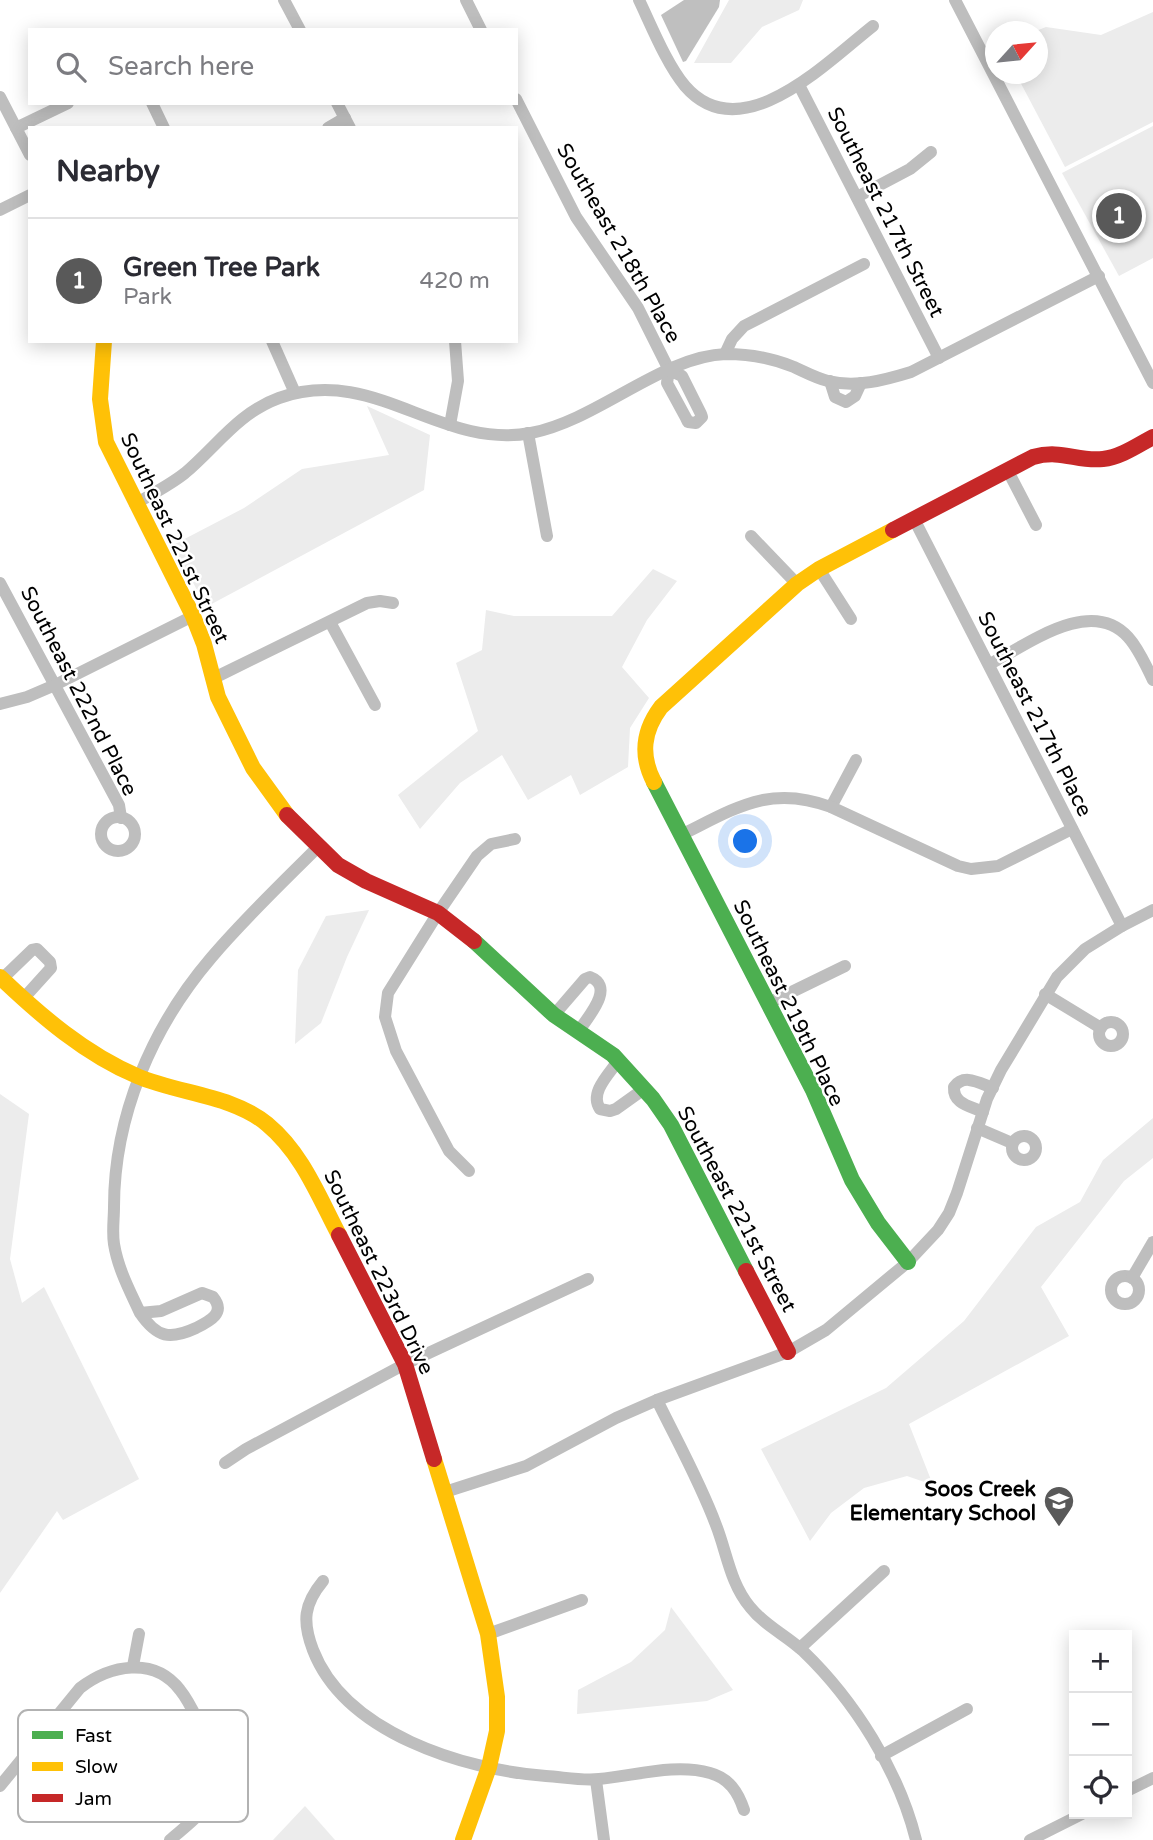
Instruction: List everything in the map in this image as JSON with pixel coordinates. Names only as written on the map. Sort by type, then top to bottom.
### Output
[{"type":"street","points":[[284,0],[299,28]]},
{"type":"street","points":[[466,0],[480,28]]},
{"type":"street","points":[[639,0],[682,83],[695,96],[718,107],[740,110],[753,107],[799,85],[873,26]]},
{"type":"street","points":[[954,0],[1153,383]]},
{"type":"street","name":"Southeast 217th Street","points":[[799,85],[939,358]]},
{"type":"street","points":[[0,97],[28,151]]},
{"type":"street","name":"Southeast 218th Place","points":[[518,103],[576,217],[638,308],[669,370]]},
{"type":"street","points":[[16,128],[64,105]]},
{"type":"street","points":[[153,105],[163,126]]},
{"type":"street","points":[[338,105],[348,123]]},
{"type":"street","points":[[857,197],[910,169],[931,152]]},
{"type":"street","points":[[0,211],[28,196]]},
{"type":"street","points":[[725,354],[732,339],[744,326],[864,264]]},
{"type":"street","points":[[135,503],[184,473],[220,437],[256,408],[295,393],[351,391],[480,433],[528,433],[572,420],[669,370],[699,358],[725,354],[770,359],[830,381],[861,383],[902,375],[1099,276]]},
{"type":"street","name":"Southeast 221st Street","points":[[104,343],[100,387],[106,442],[193,616],[223,709],[267,792],[282,811],[338,864],[366,881],[438,913],[491,955],[554,1015],[618,1061],[645,1089],[671,1125],[788,1352]]},
{"type":"street","points":[[273,343],[295,393]]},
{"type":"street","points":[[450,425],[458,382],[455,343]]},
{"type":"street","points":[[830,381],[835,397],[846,402],[855,396],[861,383]]},
{"type":"street","points":[[528,433],[547,536]]},
{"type":"street","points":[[751,536],[797,584],[819,569],[1033,457],[1054,451],[1103,459],[1116,456],[1153,437]]},
{"type":"street","points":[[1008,471],[1036,525]]},
{"type":"street","name":"Southeast 217th Place","points":[[914,519],[1122,926]]},
{"type":"street","points":[[819,569],[851,619]]},
{"type":"street","name":"Southeast 222nd Place","points":[[0,583],[119,805],[121,818]]},
{"type":"street","name":"Southeast 219th Place","points":[[797,584],[661,707],[645,732],[644,756],[647,768],[813,1090],[824,1123],[874,1220],[908,1262]]},
{"type":"street","points":[[212,680],[367,603],[393,603]]},
{"type":"street","points":[[0,704],[27,698],[193,616]]},
{"type":"street","points":[[990,664],[1067,624],[1091,620],[1111,624],[1131,639],[1153,680]]},
{"type":"street","points":[[330,622],[374,705]]},
{"type":"street","points":[[831,807],[856,760]]},
{"type":"street","points":[[681,835],[757,800],[793,797],[813,800],[831,807],[958,866],[971,869],[998,866],[1072,829]]},
{"type":"street","points":[[470,1171],[449,1152],[396,1051],[385,1017],[388,993],[438,913],[484,849],[491,844],[515,839]]},
{"type":"street","points":[[140,1313],[161,1311],[202,1293],[213,1297],[218,1307],[210,1321],[179,1336],[170,1336],[151,1328],[140,1313],[125,1282],[114,1241],[114,1186],[125,1116],[139,1077],[166,1022],[210,959],[318,847]]},
{"type":"street","points":[[445,1492],[526,1466],[572,1440],[657,1400],[788,1352],[827,1329],[908,1262],[938,1230],[949,1213],[993,1088],[1057,977],[1085,949],[1153,910]]},
{"type":"street","name":"Southeast 223rd Drive","points":[[23,999],[51,968],[50,962],[37,949],[32,950],[1,978],[23,999],[105,1060],[139,1077],[237,1107],[266,1122],[301,1161],[405,1364],[488,1634],[497,1697],[497,1731],[489,1767],[463,1840]]},
{"type":"street","points":[[769,1003],[845,966]]},
{"type":"street","points":[[554,1015],[585,979],[590,977],[597,980],[601,985],[601,997],[578,1032]]},
{"type":"street","points":[[1045,994],[1101,1028]]},
{"type":"street","points":[[618,1061],[597,1092],[596,1103],[600,1109],[616,1109],[645,1089]]},
{"type":"street","points":[[983,1112],[957,1100],[954,1087],[960,1080],[965,1079],[993,1088]]},
{"type":"street","points":[[977,1128],[1012,1143]]},
{"type":"street","points":[[1132,1278],[1153,1242]]},
{"type":"street","points":[[225,1463],[246,1449],[405,1364],[588,1279]]},
{"type":"street","points":[[657,1400],[716,1526],[736,1587],[751,1608],[773,1630],[800,1648],[828,1676],[852,1707],[910,1813],[916,1840]]},
{"type":"street","points":[[800,1648],[884,1571]]},
{"type":"street","points":[[323,1581],[308,1603],[306,1616],[309,1640],[330,1681],[350,1702],[405,1739],[467,1762],[524,1775],[596,1780],[688,1769],[709,1772],[727,1781],[739,1794],[744,1810]]},
{"type":"street","points":[[488,1634],[582,1600]]},
{"type":"street","points":[[133,1666],[139,1634]]},
{"type":"street","points":[[63,1710],[80,1688],[96,1676],[133,1666],[165,1676],[180,1689],[192,1710]]},
{"type":"street","points":[[881,1756],[967,1709]]},
{"type":"street","points":[[0,1786],[18,1764]]},
{"type":"street","points":[[1132,1788],[1153,1778]]},
{"type":"street","points":[[596,1780],[604,1840]]},
{"type":"street","points":[[1030,1840],[1072,1819]]},
{"type":"street","points":[[170,1840],[190,1822]]},
{"type":"shaded area","points":[[684,0],[720,0],[719,7],[683,62],[661,15]]},
{"type":"shaded area","points":[[729,0],[803,0],[799,10],[762,27],[731,63],[694,63]]},
{"type":"shaded area","points":[[1153,12],[1153,122],[1065,167],[1021,84],[1048,84],[1048,27],[1101,35]]},
{"type":"shaded area","points":[[1153,126],[1153,258],[1119,276],[1062,173]]},
{"type":"shaded area","points":[[367,406],[430,435],[424,490],[206,607],[173,545],[244,508],[302,469],[389,455]]},
{"type":"shaded area","points":[[653,569],[677,581],[647,620],[622,667],[649,698],[630,728],[628,767],[580,795],[571,775],[528,800],[502,755],[460,783],[420,829],[398,795],[478,731],[456,663],[482,650],[486,610],[514,616],[612,616]]},
{"type":"shaded area","points":[[369,910],[321,1023],[295,1044],[298,970],[326,916]]},
{"type":"shaded area","points":[[0,1094],[29,1114],[10,1259],[22,1303],[44,1287],[139,1479],[63,1520],[57,1511],[0,1593]]},
{"type":"shaded area","points":[[1153,1118],[1153,1158],[1124,1181],[1041,1287],[1069,1336],[909,1424],[933,1485],[907,1476],[864,1488],[831,1513],[810,1541],[761,1449],[886,1388],[964,1321],[1036,1227],[1080,1202],[1103,1160]]},
{"type":"shaded area","points":[[671,1607],[733,1690],[707,1701],[577,1714],[578,1690],[631,1662],[665,1630]]},
{"type":"shaded area","points":[[305,1806],[335,1840],[273,1840]]},
{"type":"traffic: fast","points":[[654,782],[813,1090],[852,1180],[878,1223],[908,1262]]},
{"type":"traffic: fast","points":[[474,941],[554,1015],[613,1055],[653,1099],[671,1125],[746,1271]]},
{"type":"traffic: slow","points":[[104,343],[100,399],[106,442],[193,616],[204,644],[218,697],[253,768],[287,815]]},
{"type":"traffic: slow","points":[[654,782],[645,753],[650,725],[661,707],[797,584],[819,569],[893,530]]},
{"type":"traffic: slow","points":[[0,977],[64,1033],[99,1057],[153,1082],[238,1107],[267,1124],[300,1161],[339,1235]]},
{"type":"traffic: slow","points":[[434,1459],[488,1634],[497,1697],[497,1731],[489,1767],[463,1840]]},
{"type":"traffic: jam","points":[[893,530],[1033,457],[1053,454],[1085,459],[1110,458],[1153,437]]},
{"type":"traffic: jam","points":[[287,815],[338,865],[366,881],[438,913],[474,941]]},
{"type":"traffic: jam","points":[[339,1235],[405,1364],[434,1459]]},
{"type":"traffic: jam","points":[[746,1271],[788,1352]]},
{"type":"place","name":"Green Tree Park","points":[[1119,216]]},
{"type":"place","name":"Soos Creek Elementary School","points":[[1059,1528]]}]
